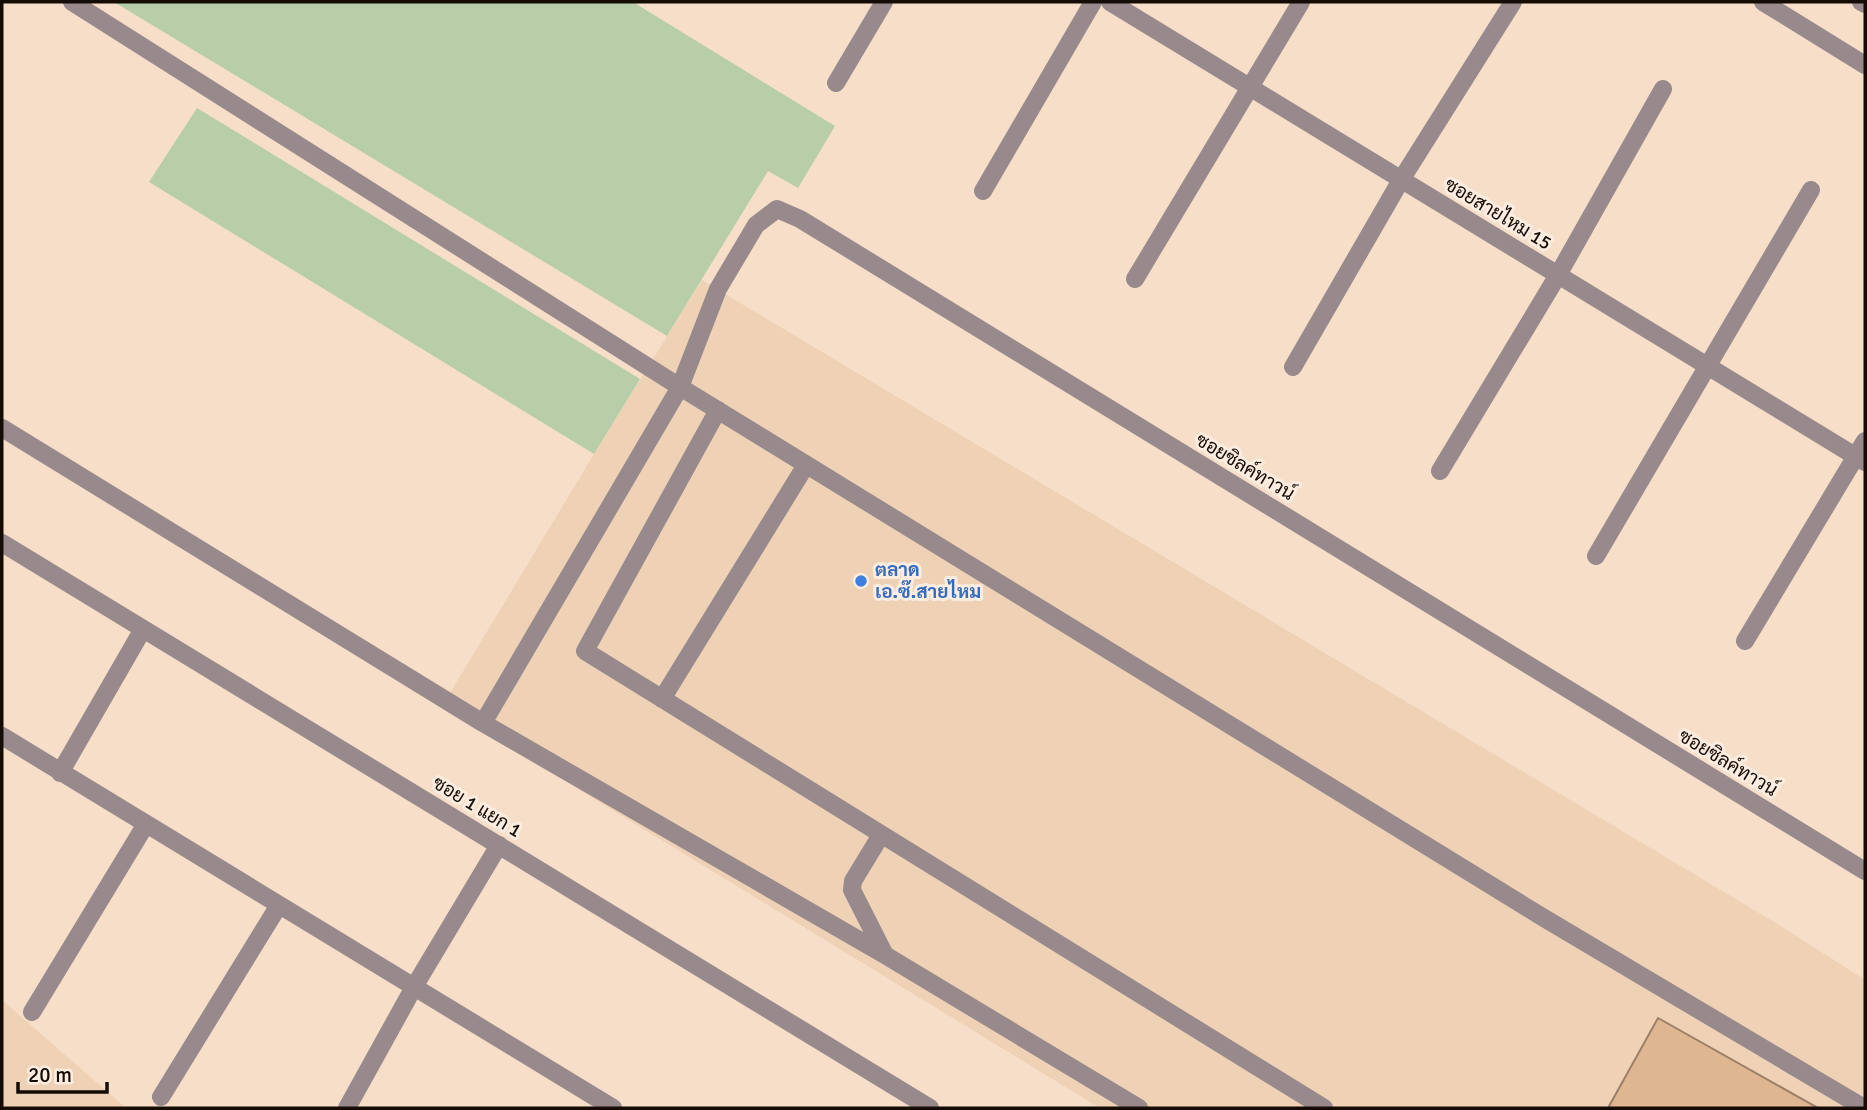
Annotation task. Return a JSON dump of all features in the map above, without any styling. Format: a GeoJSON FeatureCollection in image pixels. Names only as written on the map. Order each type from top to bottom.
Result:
{"type":"FeatureCollection","features":[{"type":"Feature","properties":{"kind":"street"},"geometry":{"type":"LineString","coordinates":[[72,2],[806,465],[1544,918],[1864,1108]]}},
{"type":"Feature","properties":{"kind":"street"},"geometry":{"type":"LineString","coordinates":[[836,83],[884,2]]}},
{"type":"Feature","properties":{"kind":"street"},"geometry":{"type":"LineString","coordinates":[[983,191],[1093,2]]}},
{"type":"Feature","properties":{"kind":"street","name":"ซอยสายไหม 15"},"geometry":{"type":"LineString","coordinates":[[1110,2],[1707,366],[1862,453]]}},
{"type":"Feature","properties":{"kind":"street"},"geometry":{"type":"LineString","coordinates":[[1135,279],[1301,2]]}},
{"type":"Feature","properties":{"kind":"street"},"geometry":{"type":"LineString","coordinates":[[1293,367],[1401,180],[1513,2]]}},
{"type":"Feature","properties":{"kind":"street"},"geometry":{"type":"LineString","coordinates":[[1763,2],[1865,65]]}},
{"type":"Feature","properties":{"kind":"street"},"geometry":{"type":"LineString","coordinates":[[1440,471],[1558,275],[1663,89]]}},
{"type":"Feature","properties":{"kind":"street"},"geometry":{"type":"LineString","coordinates":[[1595,556],[1811,190]]}},
{"type":"Feature","properties":{"kind":"street","name":"ซอยซิลค์ทาวน์"},"geometry":{"type":"LineString","coordinates":[[680,387],[718,289],[756,225],[777,209],[800,219],[1865,871]]}},
{"type":"Feature","properties":{"kind":"street"},"geometry":{"type":"LineString","coordinates":[[483,723],[680,387]]}},
{"type":"Feature","properties":{"kind":"street"},"geometry":{"type":"LineString","coordinates":[[718,410],[585,651],[1324,1108]]}},
{"type":"Feature","properties":{"kind":"street"},"geometry":{"type":"LineString","coordinates":[[2,428],[483,723],[886,955],[1139,1108]]}},
{"type":"Feature","properties":{"kind":"street"},"geometry":{"type":"LineString","coordinates":[[1745,642],[1862,453]]}},
{"type":"Feature","properties":{"kind":"street"},"geometry":{"type":"LineString","coordinates":[[662,699],[806,465]]}},
{"type":"Feature","properties":{"kind":"street","name":"ซอย 1 แยก 1"},"geometry":{"type":"LineString","coordinates":[[2,543],[930,1108]]}},
{"type":"Feature","properties":{"kind":"street"},"geometry":{"type":"LineString","coordinates":[[60,774],[142,629]]}},
{"type":"Feature","properties":{"kind":"street"},"geometry":{"type":"LineString","coordinates":[[3,740],[613,1108]]}},
{"type":"Feature","properties":{"kind":"street"},"geometry":{"type":"LineString","coordinates":[[33,1012],[146,824]]}},
{"type":"Feature","properties":{"kind":"street"},"geometry":{"type":"LineString","coordinates":[[881,835],[853,881],[852,890],[886,955]]}},
{"type":"Feature","properties":{"kind":"street"},"geometry":{"type":"LineString","coordinates":[[347,1108],[414,987],[499,845]]}},
{"type":"Feature","properties":{"kind":"street"},"geometry":{"type":"LineString","coordinates":[[161,1097],[279,905]]}},
{"type":"Feature","properties":{"kind":"shaded area","name":"ตลาด เอ.ซ๊.สายไหม"},"geometry":{"type":"Polygon","coordinates":[[[702,280],[1784,928],[1865,980],[1865,1108],[1100,1108],[441,708],[702,280]]]}},
{"type":"Feature","properties":{"kind":"shaded area"},"geometry":{"type":"Polygon","coordinates":[[[2,1000],[126,1108],[2,1108],[2,1000]]]}},
{"type":"Feature","properties":{"kind":"green space"},"geometry":{"type":"Polygon","coordinates":[[[114,2],[633,2],[835,126],[798,188],[768,171],[667,336],[114,2]]]}},
{"type":"Feature","properties":{"kind":"green space"},"geometry":{"type":"Polygon","coordinates":[[[197,108],[640,379],[594,454],[149,182],[197,108]]]}},
{"type":"Feature","properties":{"kind":"building"},"geometry":{"type":"Polygon","coordinates":[[[1658,1018],[1818,1108],[1608,1108],[1658,1018]]]}},
{"type":"Feature","properties":{"kind":"place","name":"ตลาด เอ.ซ๊.สายไหม"},"geometry":{"type":"Point","coordinates":[861,581]}}]}
